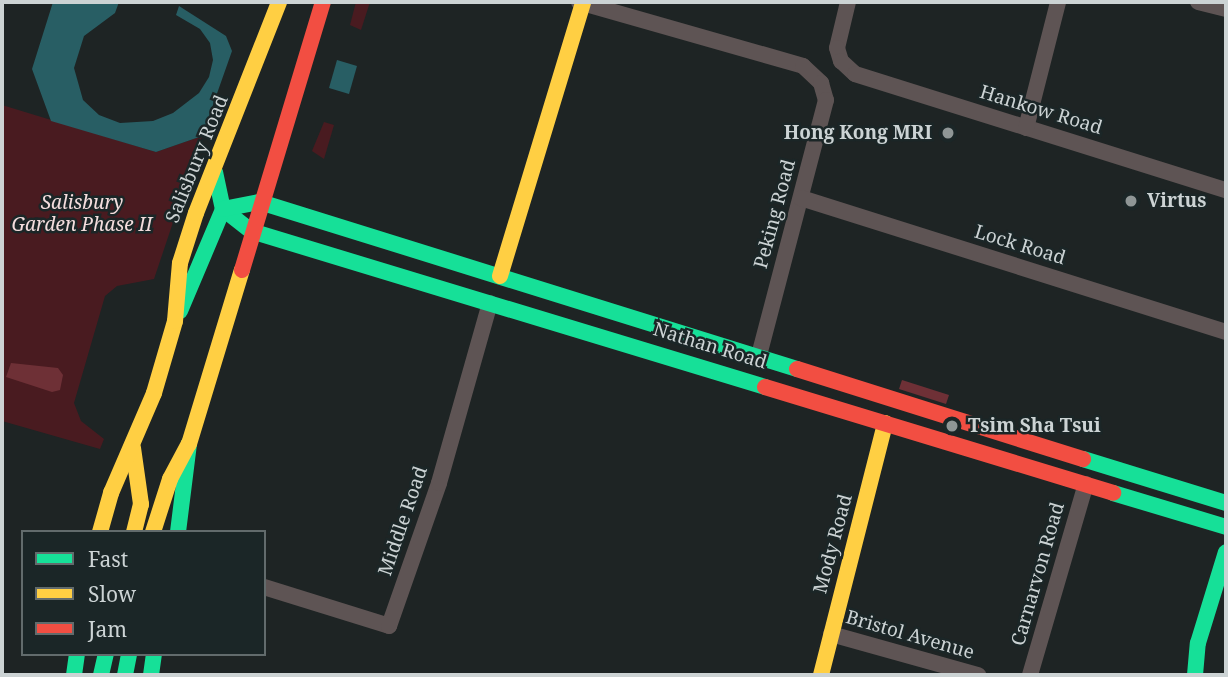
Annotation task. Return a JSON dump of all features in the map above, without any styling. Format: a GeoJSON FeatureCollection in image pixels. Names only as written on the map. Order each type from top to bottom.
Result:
{"type":"FeatureCollection","features":[{"type":"Feature","properties":{"kind":"main road","name":"Salisbury Road"},"geometry":{"type":"LineString","coordinates":[[101,530],[111,493],[133,448],[175,321],[180,263],[279,2]]}},
{"type":"Feature","properties":{"kind":"main road"},"geometry":{"type":"LineString","coordinates":[[178,530],[189,444],[251,231],[323,2]]}},
{"type":"Feature","properties":{"kind":"main road"},"geometry":{"type":"LineString","coordinates":[[500,276],[581,2]]}},
{"type":"Feature","properties":{"kind":"main road"},"geometry":{"type":"LineString","coordinates":[[175,321],[223,209],[215,172]]}},
{"type":"Feature","properties":{"kind":"main road"},"geometry":{"type":"LineString","coordinates":[[223,209],[247,201],[260,202]]}},
{"type":"Feature","properties":{"kind":"main road","name":"Nathan Road"},"geometry":{"type":"LineString","coordinates":[[260,202],[1226,503]]}},
{"type":"Feature","properties":{"kind":"main road","name":"Nathan Road"},"geometry":{"type":"LineString","coordinates":[[223,209],[251,231],[490,303],[504,304],[1226,527]]}},
{"type":"Feature","properties":{"kind":"main road","name":"Mody Road"},"geometry":{"type":"LineString","coordinates":[[821,675],[885,423]]}},
{"type":"Feature","properties":{"kind":"main road"},"geometry":{"type":"LineString","coordinates":[[154,530],[170,479],[189,444]]}},
{"type":"Feature","properties":{"kind":"main road"},"geometry":{"type":"LineString","coordinates":[[133,448],[141,504],[134,530]]}},
{"type":"Feature","properties":{"kind":"main road"},"geometry":{"type":"LineString","coordinates":[[1195,675],[1198,643],[1226,552]]}},
{"type":"Feature","properties":{"kind":"main road"},"geometry":{"type":"LineString","coordinates":[[74,675],[77,656]]}},
{"type":"Feature","properties":{"kind":"main road"},"geometry":{"type":"LineString","coordinates":[[101,675],[106,656]]}},
{"type":"Feature","properties":{"kind":"main road"},"geometry":{"type":"LineString","coordinates":[[125,675],[129,656]]}},
{"type":"Feature","properties":{"kind":"main road"},"geometry":{"type":"LineString","coordinates":[[151,675],[154,656]]}},
{"type":"Feature","properties":{"kind":"street","name":"Peking Road"},"geometry":{"type":"LineString","coordinates":[[581,2],[803,66],[821,83],[826,100],[759,356]]}},
{"type":"Feature","properties":{"kind":"street","name":"Hankow Road"},"geometry":{"type":"LineString","coordinates":[[848,2],[837,42],[845,66],[860,76],[1226,190]]}},
{"type":"Feature","properties":{"kind":"street"},"geometry":{"type":"LineString","coordinates":[[1026,128],[1058,2]]}},
{"type":"Feature","properties":{"kind":"street"},"geometry":{"type":"LineString","coordinates":[[1198,2],[1226,9]]}},
{"type":"Feature","properties":{"kind":"street","name":"Lock Road"},"geometry":{"type":"LineString","coordinates":[[801,198],[1226,332]]}},
{"type":"Feature","properties":{"kind":"street","name":"Middle Road"},"geometry":{"type":"LineString","coordinates":[[266,588],[389,626],[439,483],[490,303]]}},
{"type":"Feature","properties":{"kind":"street","name":"Carnarvon Road"},"geometry":{"type":"LineString","coordinates":[[1030,675],[1086,484]]}},
{"type":"Feature","properties":{"kind":"street","name":"Bristol Avenue"},"geometry":{"type":"LineString","coordinates":[[831,634],[978,675]]}},
{"type":"Feature","properties":{"kind":"green space"},"geometry":{"type":"Polygon","coordinates":[[[356,2],[370,2],[361,30],[350,25],[356,2]]]}},
{"type":"Feature","properties":{"kind":"green space","name":"Salisbury Garden Phase II"},"geometry":{"type":"Polygon","coordinates":[[[2,105],[156,152],[202,136],[154,279],[117,286],[105,296],[74,403],[81,421],[104,439],[100,449],[2,421],[2,105]]]}},
{"type":"Feature","properties":{"kind":"green space"},"geometry":{"type":"Polygon","coordinates":[[[324,122],[334,125],[324,159],[312,151],[324,122]]]}},
{"type":"Feature","properties":{"kind":"shaded area"},"geometry":{"type":"Polygon","coordinates":[[[11,363],[58,368],[63,375],[60,390],[52,392],[6,377],[11,363]]]}},
{"type":"Feature","properties":{"kind":"shaded area"},"geometry":{"type":"Polygon","coordinates":[[[902,380],[949,395],[946,404],[899,389],[902,380]]]}},
{"type":"Feature","properties":{"kind":"water"},"geometry":{"type":"Polygon","coordinates":[[[53,2],[119,2],[115,13],[84,36],[74,68],[83,100],[99,115],[120,123],[153,121],[173,113],[199,93],[209,77],[213,60],[210,43],[200,29],[176,15],[179,6],[226,36],[232,51],[202,136],[156,152],[51,121],[32,69],[53,2]]]}},
{"type":"Feature","properties":{"kind":"water"},"geometry":{"type":"Polygon","coordinates":[[[337,60],[357,66],[349,94],[329,88],[337,60]]]}},
{"type":"Feature","properties":{"kind":"traffic: fast"},"geometry":{"type":"LineString","coordinates":[[215,172],[223,209],[251,231],[765,387]]}},
{"type":"Feature","properties":{"kind":"traffic: fast"},"geometry":{"type":"LineString","coordinates":[[260,202],[797,369]]}},
{"type":"Feature","properties":{"kind":"traffic: fast"},"geometry":{"type":"LineString","coordinates":[[180,311],[223,209],[260,202]]}},
{"type":"Feature","properties":{"kind":"traffic: fast"},"geometry":{"type":"LineString","coordinates":[[178,530],[189,444]]}},
{"type":"Feature","properties":{"kind":"traffic: fast"},"geometry":{"type":"LineString","coordinates":[[1083,459],[1226,503]]}},
{"type":"Feature","properties":{"kind":"traffic: fast"},"geometry":{"type":"LineString","coordinates":[[1113,493],[1226,527]]}},
{"type":"Feature","properties":{"kind":"traffic: fast"},"geometry":{"type":"LineString","coordinates":[[1195,675],[1198,643],[1226,552]]}},
{"type":"Feature","properties":{"kind":"traffic: fast"},"geometry":{"type":"LineString","coordinates":[[74,675],[77,656]]}},
{"type":"Feature","properties":{"kind":"traffic: fast"},"geometry":{"type":"LineString","coordinates":[[101,675],[106,656]]}},
{"type":"Feature","properties":{"kind":"traffic: fast"},"geometry":{"type":"LineString","coordinates":[[125,675],[129,656]]}},
{"type":"Feature","properties":{"kind":"traffic: fast"},"geometry":{"type":"LineString","coordinates":[[151,675],[154,656]]}},
{"type":"Feature","properties":{"kind":"traffic: slow"},"geometry":{"type":"LineString","coordinates":[[101,530],[111,493],[154,393],[175,321],[180,263],[196,213],[279,2]]}},
{"type":"Feature","properties":{"kind":"traffic: slow"},"geometry":{"type":"LineString","coordinates":[[500,276],[583,2]]}},
{"type":"Feature","properties":{"kind":"traffic: slow"},"geometry":{"type":"LineString","coordinates":[[154,530],[170,479],[189,444],[242,270]]}},
{"type":"Feature","properties":{"kind":"traffic: slow"},"geometry":{"type":"LineString","coordinates":[[821,675],[885,423]]}},
{"type":"Feature","properties":{"kind":"traffic: slow"},"geometry":{"type":"LineString","coordinates":[[133,448],[141,504],[134,530]]}},
{"type":"Feature","properties":{"kind":"traffic: jam"},"geometry":{"type":"LineString","coordinates":[[242,270],[323,2]]}},
{"type":"Feature","properties":{"kind":"traffic: jam"},"geometry":{"type":"LineString","coordinates":[[797,369],[1083,459]]}},
{"type":"Feature","properties":{"kind":"traffic: jam"},"geometry":{"type":"LineString","coordinates":[[765,387],[1113,493]]}},
{"type":"Feature","properties":{"kind":"place","name":"Hong Kong MRI"},"geometry":{"type":"Point","coordinates":[948,133]}},
{"type":"Feature","properties":{"kind":"place","name":"Virtus"},"geometry":{"type":"Point","coordinates":[1131,201]}},
{"type":"Feature","properties":{"kind":"place","name":"Tsim Sha Tsui"},"geometry":{"type":"Point","coordinates":[952,426]}}]}
